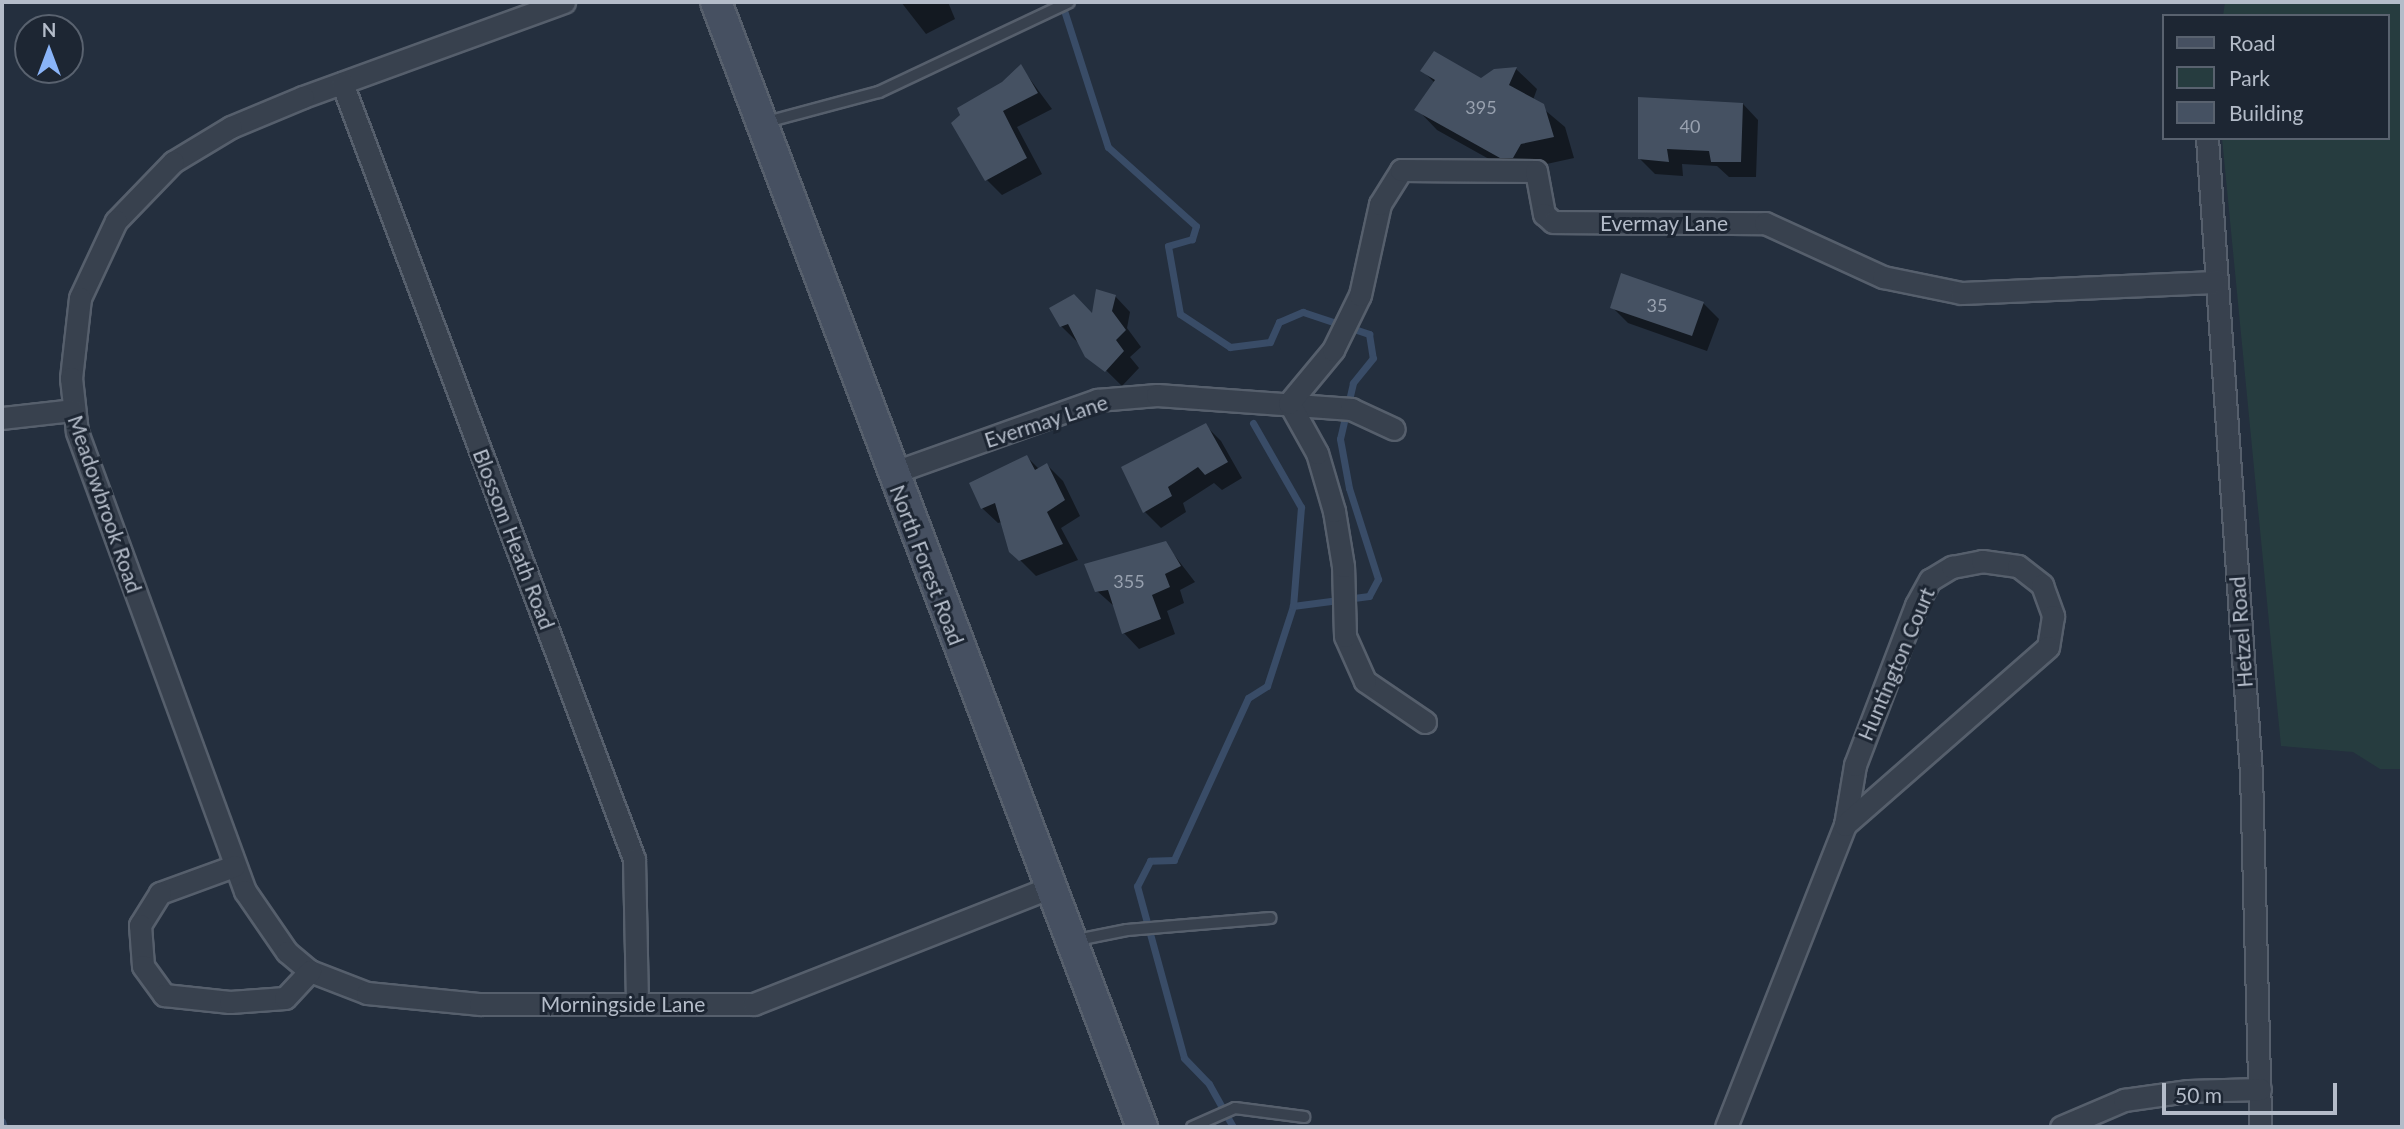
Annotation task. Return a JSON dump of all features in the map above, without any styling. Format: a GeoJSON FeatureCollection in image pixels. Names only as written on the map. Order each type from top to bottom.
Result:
{"type":"FeatureCollection","features":[{"type":"Feature","properties":{"kind":"main road","name":"North Forest Road"},"geometry":{"type":"LineString","coordinates":[[716,2],[892,473],[1142,1127]]}},
{"type":"Feature","properties":{"kind":"street","name":"Meadowbrook Road"},"geometry":{"type":"LineString","coordinates":[[234,866],[94,482],[73,410],[73,331],[80,298],[93,264],[131,202],[173,162],[231,127],[342,83],[564,2]]}},
{"type":"Feature","properties":{"kind":"street","name":"Blossom Heath Road"},"geometry":{"type":"LineString","coordinates":[[342,83],[634,859],[637,1004]]}},
{"type":"Feature","properties":{"kind":"street","name":"Hetzel Road"},"geometry":{"type":"LineString","coordinates":[[2207,140],[2251,773],[2260,1127]]}},
{"type":"Feature","properties":{"kind":"street","name":"Evermay Lane"},"geometry":{"type":"LineString","coordinates":[[1289,403],[1334,350],[1360,295],[1380,204],[1401,170],[1536,171],[1544,214],[1553,222],[1765,223],[1883,278],[1961,293],[2216,282]]}},
{"type":"Feature","properties":{"kind":"street","name":"Evermay Lane"},"geometry":{"type":"LineString","coordinates":[[892,473],[1097,400],[1157,395],[1351,409],[1394,429]]}},
{"type":"Feature","properties":{"kind":"street"},"geometry":{"type":"LineString","coordinates":[[1289,403],[1317,453],[1334,511],[1343,566],[1345,636],[1365,681],[1425,722]]}},
{"type":"Feature","properties":{"kind":"street"},"geometry":{"type":"LineString","coordinates":[[2,418],[73,410]]}},
{"type":"Feature","properties":{"kind":"street","name":"Huntington Court"},"geometry":{"type":"LineString","coordinates":[[1726,1127],[1845,825],[1855,765],[1930,580],[1952,567],[1982,561],[2018,566],[2042,585],[2053,615],[2048,647],[1845,825]]}},
{"type":"Feature","properties":{"kind":"street"},"geometry":{"type":"LineString","coordinates":[[234,866],[160,893],[140,925],[143,966],[164,995],[230,1002],[285,998],[310,971]]}},
{"type":"Feature","properties":{"kind":"street","name":"Morningside Lane"},"geometry":{"type":"LineString","coordinates":[[234,866],[262,920],[287,952],[310,971],[367,993],[427,1002],[754,1004],[1051,887]]}},
{"type":"Feature","properties":{"kind":"street"},"geometry":{"type":"LineString","coordinates":[[2061,1127],[2124,1100],[2188,1091],[2260,1089]]}},
{"type":"Feature","properties":{"kind":"lane"},"geometry":{"type":"LineString","coordinates":[[763,123],[879,92],[1069,2]]}},
{"type":"Feature","properties":{"kind":"lane"},"geometry":{"type":"LineString","coordinates":[[1072,941],[1127,930],[1271,918]]}},
{"type":"Feature","properties":{"kind":"lane"},"geometry":{"type":"LineString","coordinates":[[1192,1127],[1235,1108],[1304,1118]]}},
{"type":"Feature","properties":{"kind":"green space"},"geometry":{"type":"Polygon","coordinates":[[[2225,2],[2402,2],[2401,769],[2380,769],[2353,752],[2281,746],[2222,140],[2390,140],[2390,14],[2223,14],[2225,2]]]}},
{"type":"Feature","properties":{"kind":"building"},"geometry":{"type":"Polygon","coordinates":[[[1434,51],[1481,78],[1494,69],[1517,67],[1509,85],[1544,104],[1554,137],[1521,144],[1513,158],[1500,158],[1414,110],[1435,80],[1420,71],[1434,51]]]}},
{"type":"Feature","properties":{"kind":"building"},"geometry":{"type":"Polygon","coordinates":[[[1021,64],[1038,93],[1003,111],[1027,158],[985,181],[951,123],[960,115],[957,108],[1002,82],[1021,64]]]}},
{"type":"Feature","properties":{"kind":"building"},"geometry":{"type":"Polygon","coordinates":[[[1638,97],[1743,103],[1741,162],[1711,162],[1709,151],[1667,149],[1669,162],[1638,159],[1638,97]]]}},
{"type":"Feature","properties":{"kind":"building"},"geometry":{"type":"Polygon","coordinates":[[[1621,273],[1704,302],[1692,336],[1610,308],[1621,273]]]}},
{"type":"Feature","properties":{"kind":"building"},"geometry":{"type":"Polygon","coordinates":[[[1096,289],[1116,295],[1112,311],[1126,330],[1116,340],[1124,351],[1105,372],[1085,357],[1068,324],[1060,327],[1049,308],[1074,294],[1092,313],[1096,289]]]}},
{"type":"Feature","properties":{"kind":"building"},"geometry":{"type":"Polygon","coordinates":[[[1206,423],[1228,462],[1205,475],[1198,467],[1168,487],[1172,496],[1143,513],[1121,467],[1206,423]]]}},
{"type":"Feature","properties":{"kind":"building"},"geometry":{"type":"Polygon","coordinates":[[[1027,455],[1035,470],[1047,463],[1065,500],[1047,512],[1063,544],[1019,561],[1009,552],[995,503],[981,509],[969,483],[1027,455]]]}},
{"type":"Feature","properties":{"kind":"building"},"geometry":{"type":"Polygon","coordinates":[[[1166,541],[1181,566],[1165,574],[1170,587],[1152,595],[1161,619],[1122,634],[1108,590],[1095,592],[1084,564],[1166,541]]]}},
{"type":"Feature","properties":{"kind":"waterway"},"geometry":{"type":"LineString","coordinates":[[1062,4],[1108,147],[1196,226],[1192,239],[1168,246],[1180,314],[1230,347],[1270,342],[1279,322],[1303,312],[1369,334],[1373,358],[1353,383],[1340,439],[1349,488],[1378,579],[1369,596],[1293,606],[1267,686],[1248,698],[1174,860],[1150,861],[1137,886],[1184,1058],[1209,1084],[1233,1127]]}},
{"type":"Feature","properties":{"kind":"waterway"},"geometry":{"type":"LineString","coordinates":[[1253,423],[1301,507],[1293,606]]}},
{"type":"Feature","properties":{"kind":"waterway"},"geometry":{"type":"LineString","coordinates":[[2,1121],[4,1127]]}}]}
